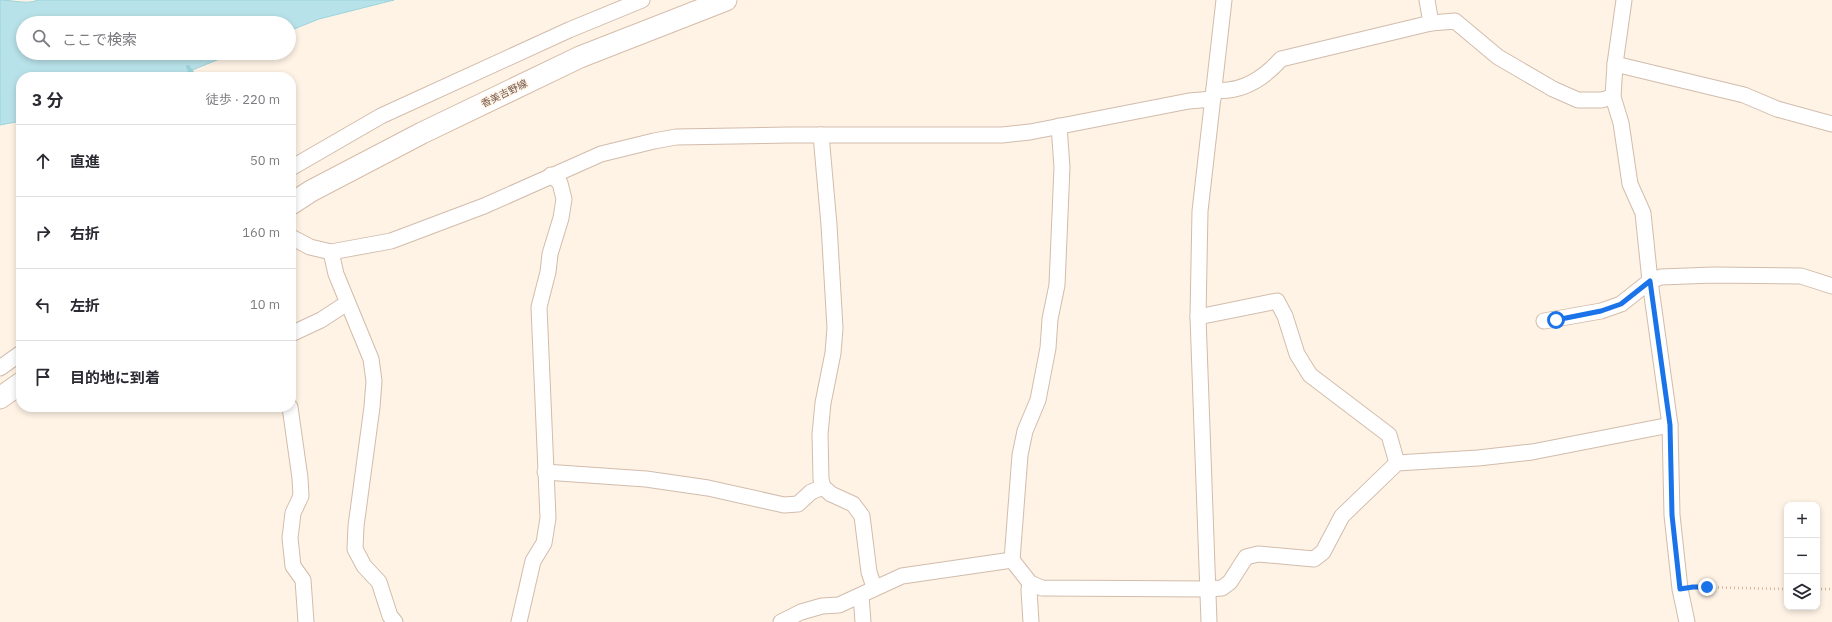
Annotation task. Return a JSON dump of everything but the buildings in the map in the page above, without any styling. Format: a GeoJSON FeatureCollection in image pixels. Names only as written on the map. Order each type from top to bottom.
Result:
{"type":"FeatureCollection","features":[{"type":"Feature","properties":{"kind":"main road","name":"香美吉野線"},"geometry":{"type":"LineString","coordinates":[[296,201],[311,191],[422,133],[580,57],[726,0]]}},
{"type":"Feature","properties":{"kind":"main road"},"geometry":{"type":"LineString","coordinates":[[0,398],[16,387]]}},
{"type":"Feature","properties":{"kind":"street"},"geometry":{"type":"LineString","coordinates":[[296,165],[381,116],[569,30],[642,0]]}},
{"type":"Feature","properties":{"kind":"street"},"geometry":{"type":"LineString","coordinates":[[1209,622],[1198,318],[1200,211],[1224,0]]}},
{"type":"Feature","properties":{"kind":"street"},"geometry":{"type":"LineString","coordinates":[[1427,0],[1431,23]]}},
{"type":"Feature","properties":{"kind":"street"},"geometry":{"type":"LineString","coordinates":[[1624,0],[1614,64],[1613,97],[1621,123],[1630,184],[1643,214],[1650,281],[1670,425],[1672,515],[1680,589],[1687,622]]}},
{"type":"Feature","properties":{"kind":"street"},"geometry":{"type":"LineString","coordinates":[[296,239],[310,246],[331,252],[391,241],[484,206],[601,154],[669,139],[721,136],[1002,135],[1030,132],[1214,95],[1249,85],[1271,70],[1281,59],[1431,23],[1455,21],[1498,57],[1553,89],[1578,100],[1600,100],[1613,97]]}},
{"type":"Feature","properties":{"kind":"street"},"geometry":{"type":"LineString","coordinates":[[1614,64],[1744,95],[1776,109],[1832,124]]}},
{"type":"Feature","properties":{"kind":"street"},"geometry":{"type":"LineString","coordinates":[[1059,126],[1062,167],[1057,285],[1050,319],[1048,348],[1038,400],[1025,431],[1020,455],[1012,560],[1030,583],[1042,588],[1208,590],[1222,588],[1230,582],[1246,557],[1258,554],[1314,559],[1323,552],[1342,516],[1397,463],[1478,458],[1532,452],[1670,425]]}},
{"type":"Feature","properties":{"kind":"street"},"geometry":{"type":"LineString","coordinates":[[821,135],[829,225],[835,328],[833,353],[823,403],[820,434],[821,479],[823,487],[831,494],[853,504],[862,516],[869,572],[874,588]]}},
{"type":"Feature","properties":{"kind":"street"},"geometry":{"type":"LineString","coordinates":[[519,622],[533,561],[544,543],[548,518],[539,306],[548,272],[550,254],[562,218],[564,199],[560,183],[552,175]]}},
{"type":"Feature","properties":{"kind":"street"},"geometry":{"type":"LineString","coordinates":[[331,252],[336,274],[370,359],[374,380],[372,408],[356,526],[355,549],[364,566],[378,582],[390,616],[395,622]]}},
{"type":"Feature","properties":{"kind":"street"},"geometry":{"type":"LineString","coordinates":[[1544,321],[1601,311],[1621,304],[1650,281],[1661,277],[1714,275],[1801,276],[1832,286]]}},
{"type":"Feature","properties":{"kind":"street"},"geometry":{"type":"LineString","coordinates":[[1198,318],[1277,301],[1285,316],[1297,354],[1310,375],[1390,435],[1397,463]]}},
{"type":"Feature","properties":{"kind":"street"},"geometry":{"type":"LineString","coordinates":[[296,332],[321,320],[347,303]]}},
{"type":"Feature","properties":{"kind":"street"},"geometry":{"type":"LineString","coordinates":[[0,368],[16,357]]}},
{"type":"Feature","properties":{"kind":"street"},"geometry":{"type":"LineString","coordinates":[[291,412],[301,496],[293,513],[290,538],[293,566],[304,580],[306,622]]}},
{"type":"Feature","properties":{"kind":"street"},"geometry":{"type":"LineString","coordinates":[[546,472],[646,479],[708,488],[784,505],[798,504],[812,492],[823,487]]}},
{"type":"Feature","properties":{"kind":"street"},"geometry":{"type":"LineString","coordinates":[[781,622],[801,612],[822,606],[839,605],[902,576],[1012,560]]}},
{"type":"Feature","properties":{"kind":"street"},"geometry":{"type":"LineString","coordinates":[[1030,583],[1031,622]]}},
{"type":"Feature","properties":{"kind":"street"},"geometry":{"type":"LineString","coordinates":[[861,596],[863,622]]}},
{"type":"Feature","properties":{"kind":"path"},"geometry":{"type":"LineString","coordinates":[[1680,589],[1693,587],[1784,589]]}},
{"type":"Feature","properties":{"kind":"path"},"geometry":{"type":"LineString","coordinates":[[1820,589],[1832,589]]}},
{"type":"Feature","properties":{"kind":"water"},"geometry":{"type":"Polygon","coordinates":[[[0,0],[25,2],[38,0],[394,0],[319,19],[296,28],[296,16],[16,16],[16,60],[217,60],[187,72],[16,72],[16,122],[0,125],[0,0]]]}},
{"type":"Feature","properties":{"kind":"waterway"},"geometry":{"type":"LineString","coordinates":[[188,67],[192,72]]}},
{"type":"Feature","properties":{"kind":"route"},"geometry":{"type":"LineString","coordinates":[[1556,320],[1601,311],[1621,304],[1650,281],[1670,425],[1672,515],[1680,589],[1707,587]]}}]}
